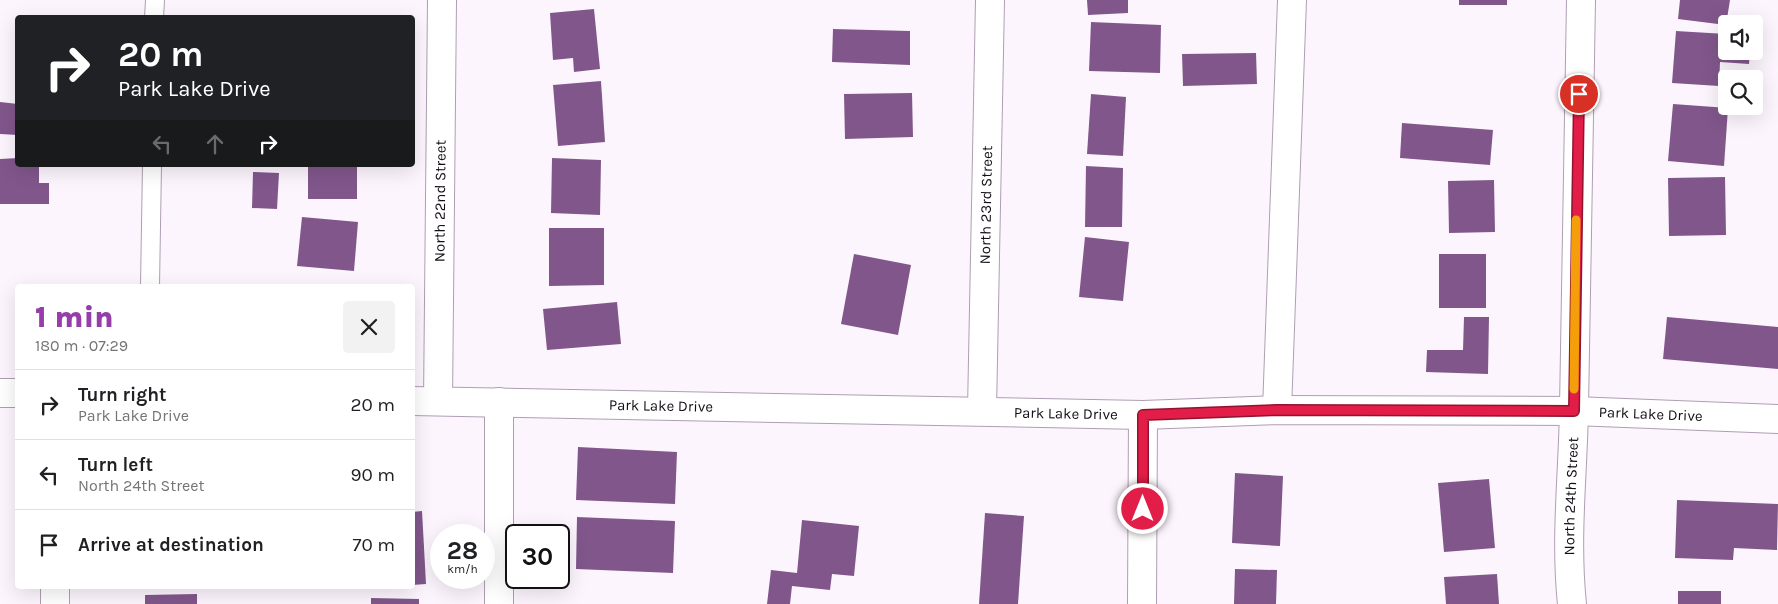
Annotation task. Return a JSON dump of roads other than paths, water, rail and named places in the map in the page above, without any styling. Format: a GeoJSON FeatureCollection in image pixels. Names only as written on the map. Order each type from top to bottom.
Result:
{"type":"FeatureCollection","features":[{"type":"Feature","properties":{"kind":"street","name":"North 22nd Street"},"geometry":{"type":"LineString","coordinates":[[425,401],[442,0]]}},
{"type":"Feature","properties":{"kind":"street","name":"North 23rd Street"},"geometry":{"type":"LineString","coordinates":[[982,411],[990,0]]}},
{"type":"Feature","properties":{"kind":"street"},"geometry":{"type":"LineString","coordinates":[[1277,410],[1292,0]]}},
{"type":"Feature","properties":{"kind":"street","name":"North 24th Street"},"geometry":{"type":"LineString","coordinates":[[1572,604],[1568,513],[1574,411],[1581,0]]}},
{"type":"Feature","properties":{"kind":"street"},"geometry":{"type":"LineString","coordinates":[[0,393],[15,393]]}},
{"type":"Feature","properties":{"kind":"street","name":"Park Lake Drive"},"geometry":{"type":"LineString","coordinates":[[425,401],[1143,415],[1277,410],[1574,411],[1778,419]]}},
{"type":"Feature","properties":{"kind":"street"},"geometry":{"type":"LineString","coordinates":[[499,402],[499,604]]}},
{"type":"Feature","properties":{"kind":"street"},"geometry":{"type":"LineString","coordinates":[[1142,604],[1143,415]]}},
{"type":"Feature","properties":{"kind":"street"},"geometry":{"type":"LineString","coordinates":[[55,589],[55,604]]}},
{"type":"Feature","properties":{"kind":"lane"},"geometry":{"type":"LineString","coordinates":[[154,15],[155,0]]}},
{"type":"Feature","properties":{"kind":"lane"},"geometry":{"type":"LineString","coordinates":[[150,284],[152,167]]}}]}
